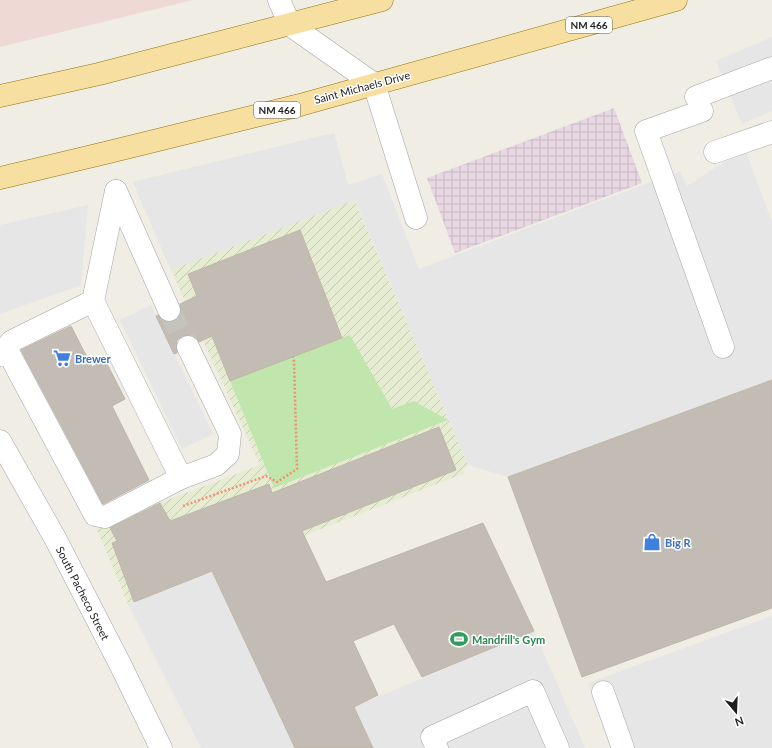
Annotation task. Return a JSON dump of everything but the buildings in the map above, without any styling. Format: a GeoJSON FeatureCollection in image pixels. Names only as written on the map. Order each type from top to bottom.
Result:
{"type":"FeatureCollection","features":[{"type":"Feature","properties":{"kind":"main road"},"geometry":{"type":"LineString","coordinates":[[0,96],[99,74],[382,0]]}},
{"type":"Feature","properties":{"kind":"main road","name":"Saint Michaels Drive"},"geometry":{"type":"LineString","coordinates":[[0,178],[300,105],[667,1]]}},
{"type":"Feature","properties":{"kind":"street"},"geometry":{"type":"LineString","coordinates":[[279,0],[290,25],[374,84],[416,218]]}},
{"type":"Feature","properties":{"kind":"street"},"geometry":{"type":"LineString","coordinates":[[723,347],[646,131],[772,68]]}},
{"type":"Feature","properties":{"kind":"street"},"geometry":{"type":"LineString","coordinates":[[715,152],[772,132]]}},
{"type":"Feature","properties":{"kind":"street"},"geometry":{"type":"LineString","coordinates":[[169,310],[116,190],[94,301],[181,478]]}},
{"type":"Feature","properties":{"kind":"street"},"geometry":{"type":"LineString","coordinates":[[94,301],[12,341],[3,351],[95,515],[105,517],[181,478],[216,465],[228,454],[230,434],[188,347]]}},
{"type":"Feature","properties":{"kind":"street","name":"South Pacheco Street"},"geometry":{"type":"LineString","coordinates":[[0,441],[55,538],[120,664],[161,748]]}},
{"type":"Feature","properties":{"kind":"street"},"geometry":{"type":"LineString","coordinates":[[437,748],[432,737],[533,691],[558,748]]}},
{"type":"Feature","properties":{"kind":"street"},"geometry":{"type":"LineString","coordinates":[[603,692],[623,748]]}},
{"type":"Feature","properties":{"kind":"shaded area"},"geometry":{"type":"Polygon","coordinates":[[[0,0],[193,0],[0,47],[0,0]]]}},
{"type":"Feature","properties":{"kind":"shaded area"},"geometry":{"type":"Polygon","coordinates":[[[772,37],[772,111],[742,124],[716,61],[772,37]]]}},
{"type":"Feature","properties":{"kind":"shaded area"},"geometry":{"type":"Polygon","coordinates":[[[614,108],[642,183],[455,253],[427,178],[614,108]]]}},
{"type":"Feature","properties":{"kind":"shaded area"},"geometry":{"type":"Polygon","coordinates":[[[334,133],[348,185],[382,174],[419,269],[680,171],[687,186],[745,149],[772,222],[772,380],[508,477],[468,465],[355,200],[171,270],[133,182],[334,133]]]}},
{"type":"Feature","properties":{"kind":"shaded area"},"geometry":{"type":"Polygon","coordinates":[[[88,205],[81,285],[0,314],[0,225],[88,205]]]}},
{"type":"Feature","properties":{"kind":"shaded area"},"geometry":{"type":"Polygon","coordinates":[[[151,305],[213,434],[182,449],[120,320],[151,305]]]}},
{"type":"Feature","properties":{"kind":"shaded area"},"geometry":{"type":"Polygon","coordinates":[[[212,571],[295,748],[201,748],[128,604],[212,571]]]}},
{"type":"Feature","properties":{"kind":"shaded area"},"geometry":{"type":"Polygon","coordinates":[[[772,616],[772,748],[610,748],[588,683],[772,616]]]}},
{"type":"Feature","properties":{"kind":"shaded area"},"geometry":{"type":"Polygon","coordinates":[[[534,631],[585,748],[373,748],[354,707],[534,631]]]}},
{"type":"Feature","properties":{"kind":"green space"},"geometry":{"type":"Polygon","coordinates":[[[334,133],[348,185],[468,465],[463,470],[465,473],[128,604],[96,527],[260,465],[171,270],[133,182],[334,133]]]}},
{"type":"Feature","properties":{"kind":"green space"},"geometry":{"type":"Polygon","coordinates":[[[350,335],[392,409],[414,401],[448,420],[274,488],[230,381],[350,335]]]}},
{"type":"Feature","properties":{"kind":"tunnel"},"geometry":{"type":"LineString","coordinates":[[169,310],[188,347]]}},
{"type":"Feature","properties":{"kind":"place","name":"Brewer"},"geometry":{"type":"Point","coordinates":[62,358]}},
{"type":"Feature","properties":{"kind":"place","name":"Big R"},"geometry":{"type":"Point","coordinates":[652,542]}},
{"type":"Feature","properties":{"kind":"place","name":"Mandrill's Gym"},"geometry":{"type":"Point","coordinates":[459,639]}}]}
